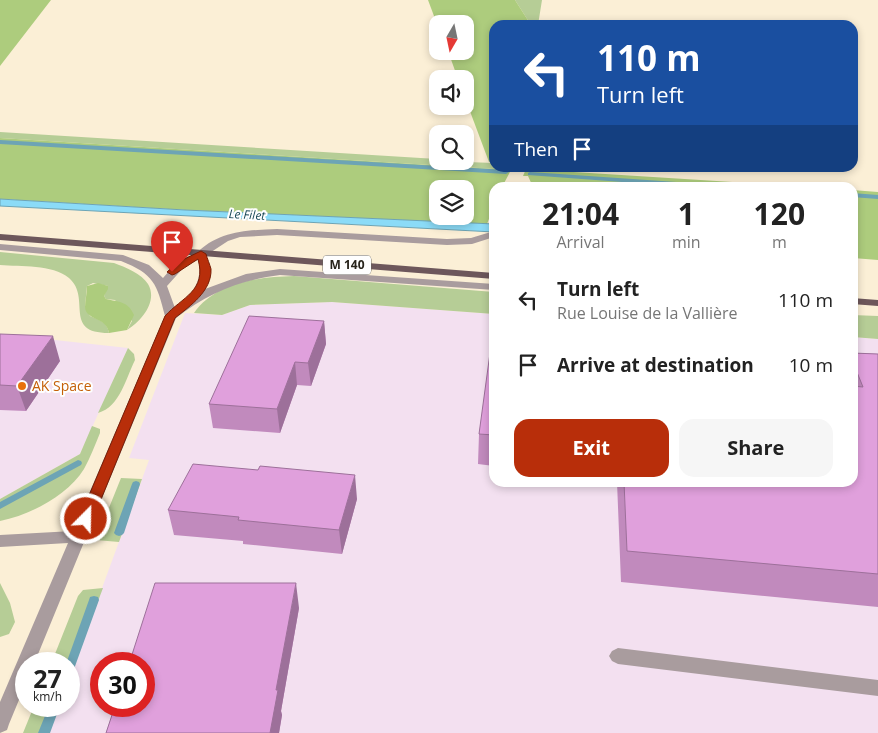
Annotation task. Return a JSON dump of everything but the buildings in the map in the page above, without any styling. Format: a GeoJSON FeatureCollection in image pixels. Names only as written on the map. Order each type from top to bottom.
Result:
{"type":"FeatureCollection","features":[{"type":"Feature","properties":{"kind":"main road","name":"M 140"},"geometry":{"type":"LineString","coordinates":[[0,237],[489,276]]}},
{"type":"Feature","properties":{"kind":"main road"},"geometry":{"type":"LineString","coordinates":[[858,301],[878,303]]}},
{"type":"Feature","properties":{"kind":"street"},"geometry":{"type":"LineString","coordinates":[[163,284],[181,264],[224,239],[239,234],[277,232],[447,242],[472,241],[489,236]]}},
{"type":"Feature","properties":{"kind":"street"},"geometry":{"type":"LineString","coordinates":[[0,247],[123,258],[149,269],[163,284],[171,316]]}},
{"type":"Feature","properties":{"kind":"street"},"geometry":{"type":"LineString","coordinates":[[193,299],[200,288],[206,270],[201,254]]}},
{"type":"Feature","properties":{"kind":"street"},"geometry":{"type":"LineString","coordinates":[[0,724],[171,316],[193,299],[242,278],[259,273],[280,272],[489,287]]}},
{"type":"Feature","properties":{"kind":"street"},"geometry":{"type":"LineString","coordinates":[[0,540],[79,536]]}},
{"type":"Feature","properties":{"kind":"street"},"geometry":{"type":"LineString","coordinates":[[618,656],[878,688]]}},
{"type":"Feature","properties":{"kind":"shaded area"},"geometry":{"type":"Polygon","coordinates":[[[332,302],[489,314],[489,487],[858,487],[858,337],[878,339],[878,733],[48,733],[54,717],[80,717],[79,652],[149,460],[129,458],[185,313],[222,315],[250,305],[332,302]]]}},
{"type":"Feature","properties":{"kind":"shaded area"},"geometry":{"type":"Polygon","coordinates":[[[0,334],[128,348],[80,454],[0,499],[0,334]]]}},
{"type":"Feature","properties":{"kind":"green space"},"geometry":{"type":"Polygon","coordinates":[[[0,0],[51,0],[0,66],[0,0]]]}},
{"type":"Feature","properties":{"kind":"green space"},"geometry":{"type":"Polygon","coordinates":[[[428,0],[515,0],[528,20],[489,20],[489,162],[471,115],[474,115],[474,70],[455,70],[451,60],[474,60],[474,15],[434,15],[428,0]]]}},
{"type":"Feature","properties":{"kind":"green space"},"geometry":{"type":"Polygon","coordinates":[[[515,0],[542,0],[539,20],[528,20],[515,0]]]}},
{"type":"Feature","properties":{"kind":"green space"},"geometry":{"type":"Polygon","coordinates":[[[0,132],[429,159],[429,165],[0,138],[0,132]]]}},
{"type":"Feature","properties":{"kind":"green space"},"geometry":{"type":"Polygon","coordinates":[[[0,138],[429,165],[429,170],[474,170],[474,168],[489,169],[489,172],[510,172],[505,182],[489,182],[489,219],[487,224],[474,223],[474,180],[429,180],[429,221],[0,199],[0,138]]]}},
{"type":"Feature","properties":{"kind":"green space"},"geometry":{"type":"Polygon","coordinates":[[[474,162],[489,163],[489,169],[474,168],[474,162]]]}},
{"type":"Feature","properties":{"kind":"green space"},"geometry":{"type":"Polygon","coordinates":[[[525,172],[574,172],[734,182],[531,182],[528,176],[523,176],[525,172]]]}},
{"type":"Feature","properties":{"kind":"green space"},"geometry":{"type":"Polygon","coordinates":[[[858,190],[878,192],[878,260],[858,258],[858,190]]]}},
{"type":"Feature","properties":{"kind":"green space"},"geometry":{"type":"Polygon","coordinates":[[[0,252],[114,263],[133,271],[145,280],[151,290],[150,304],[143,316],[127,330],[132,321],[115,300],[106,299],[104,296],[108,286],[93,283],[87,286],[85,306],[90,316],[105,324],[109,333],[95,331],[86,327],[82,321],[78,295],[75,286],[69,278],[54,270],[45,268],[0,265],[0,252]]]}},
{"type":"Feature","properties":{"kind":"green space"},"geometry":{"type":"Polygon","coordinates":[[[294,276],[489,292],[489,314],[332,302],[250,305],[222,315],[194,313],[214,294],[226,288],[239,283],[266,278],[294,276]]]}},
{"type":"Feature","properties":{"kind":"green space"},"geometry":{"type":"Polygon","coordinates":[[[98,283],[108,286],[104,296],[106,299],[123,303],[132,310],[134,315],[127,330],[109,333],[104,324],[86,311],[87,286],[98,283]]]}},
{"type":"Feature","properties":{"kind":"green space"},"geometry":{"type":"Polygon","coordinates":[[[858,315],[878,316],[878,339],[858,337],[858,315]]]}},
{"type":"Feature","properties":{"kind":"green space"},"geometry":{"type":"Polygon","coordinates":[[[128,348],[134,354],[135,360],[125,383],[112,405],[98,413],[128,348]]]}},
{"type":"Feature","properties":{"kind":"green space"},"geometry":{"type":"Polygon","coordinates":[[[92,426],[100,429],[100,433],[84,469],[77,479],[47,503],[23,514],[0,521],[0,499],[80,454],[92,426]]]}},
{"type":"Feature","properties":{"kind":"green space"},"geometry":{"type":"Polygon","coordinates":[[[121,478],[142,479],[119,542],[96,540],[121,478]]]}},
{"type":"Feature","properties":{"kind":"green space"},"geometry":{"type":"Polygon","coordinates":[[[0,583],[10,603],[15,622],[9,634],[0,637],[0,583]]]}},
{"type":"Feature","properties":{"kind":"green space"},"geometry":{"type":"Polygon","coordinates":[[[103,588],[79,652],[56,652],[78,596],[83,590],[103,588]]]}},
{"type":"Feature","properties":{"kind":"green space"},"geometry":{"type":"Polygon","coordinates":[[[30,717],[54,717],[48,733],[23,733],[30,717]]]}},
{"type":"Feature","properties":{"kind":"water","name":"Le Filet"},"geometry":{"type":"Polygon","coordinates":[[[0,199],[429,221],[429,225],[489,224],[489,232],[0,206],[0,199]]]}},
{"type":"Feature","properties":{"kind":"waterway"},"geometry":{"type":"LineString","coordinates":[[0,142],[489,171]]}},
{"type":"Feature","properties":{"kind":"waterway"},"geometry":{"type":"LineString","coordinates":[[530,174],[647,182]]}},
{"type":"Feature","properties":{"kind":"waterway"},"geometry":{"type":"LineString","coordinates":[[858,195],[878,197]]}},
{"type":"Feature","properties":{"kind":"waterway"},"geometry":{"type":"LineString","coordinates":[[0,506],[78,463]]}},
{"type":"Feature","properties":{"kind":"waterway"},"geometry":{"type":"LineString","coordinates":[[119,533],[136,484]]}},
{"type":"Feature","properties":{"kind":"waterway"},"geometry":{"type":"LineString","coordinates":[[75,652],[94,600]]}},
{"type":"Feature","properties":{"kind":"waterway"},"geometry":{"type":"LineString","coordinates":[[44,733],[51,717]]}},
{"type":"Feature","properties":{"kind":"place","name":"AK Space"},"geometry":{"type":"Point","coordinates":[22,386]}},
{"type":"Feature","properties":{"kind":"route"},"geometry":{"type":"LineString","coordinates":[[86,519],[171,316],[193,299],[200,288],[206,270],[201,254],[181,264],[172,272]]}}]}
